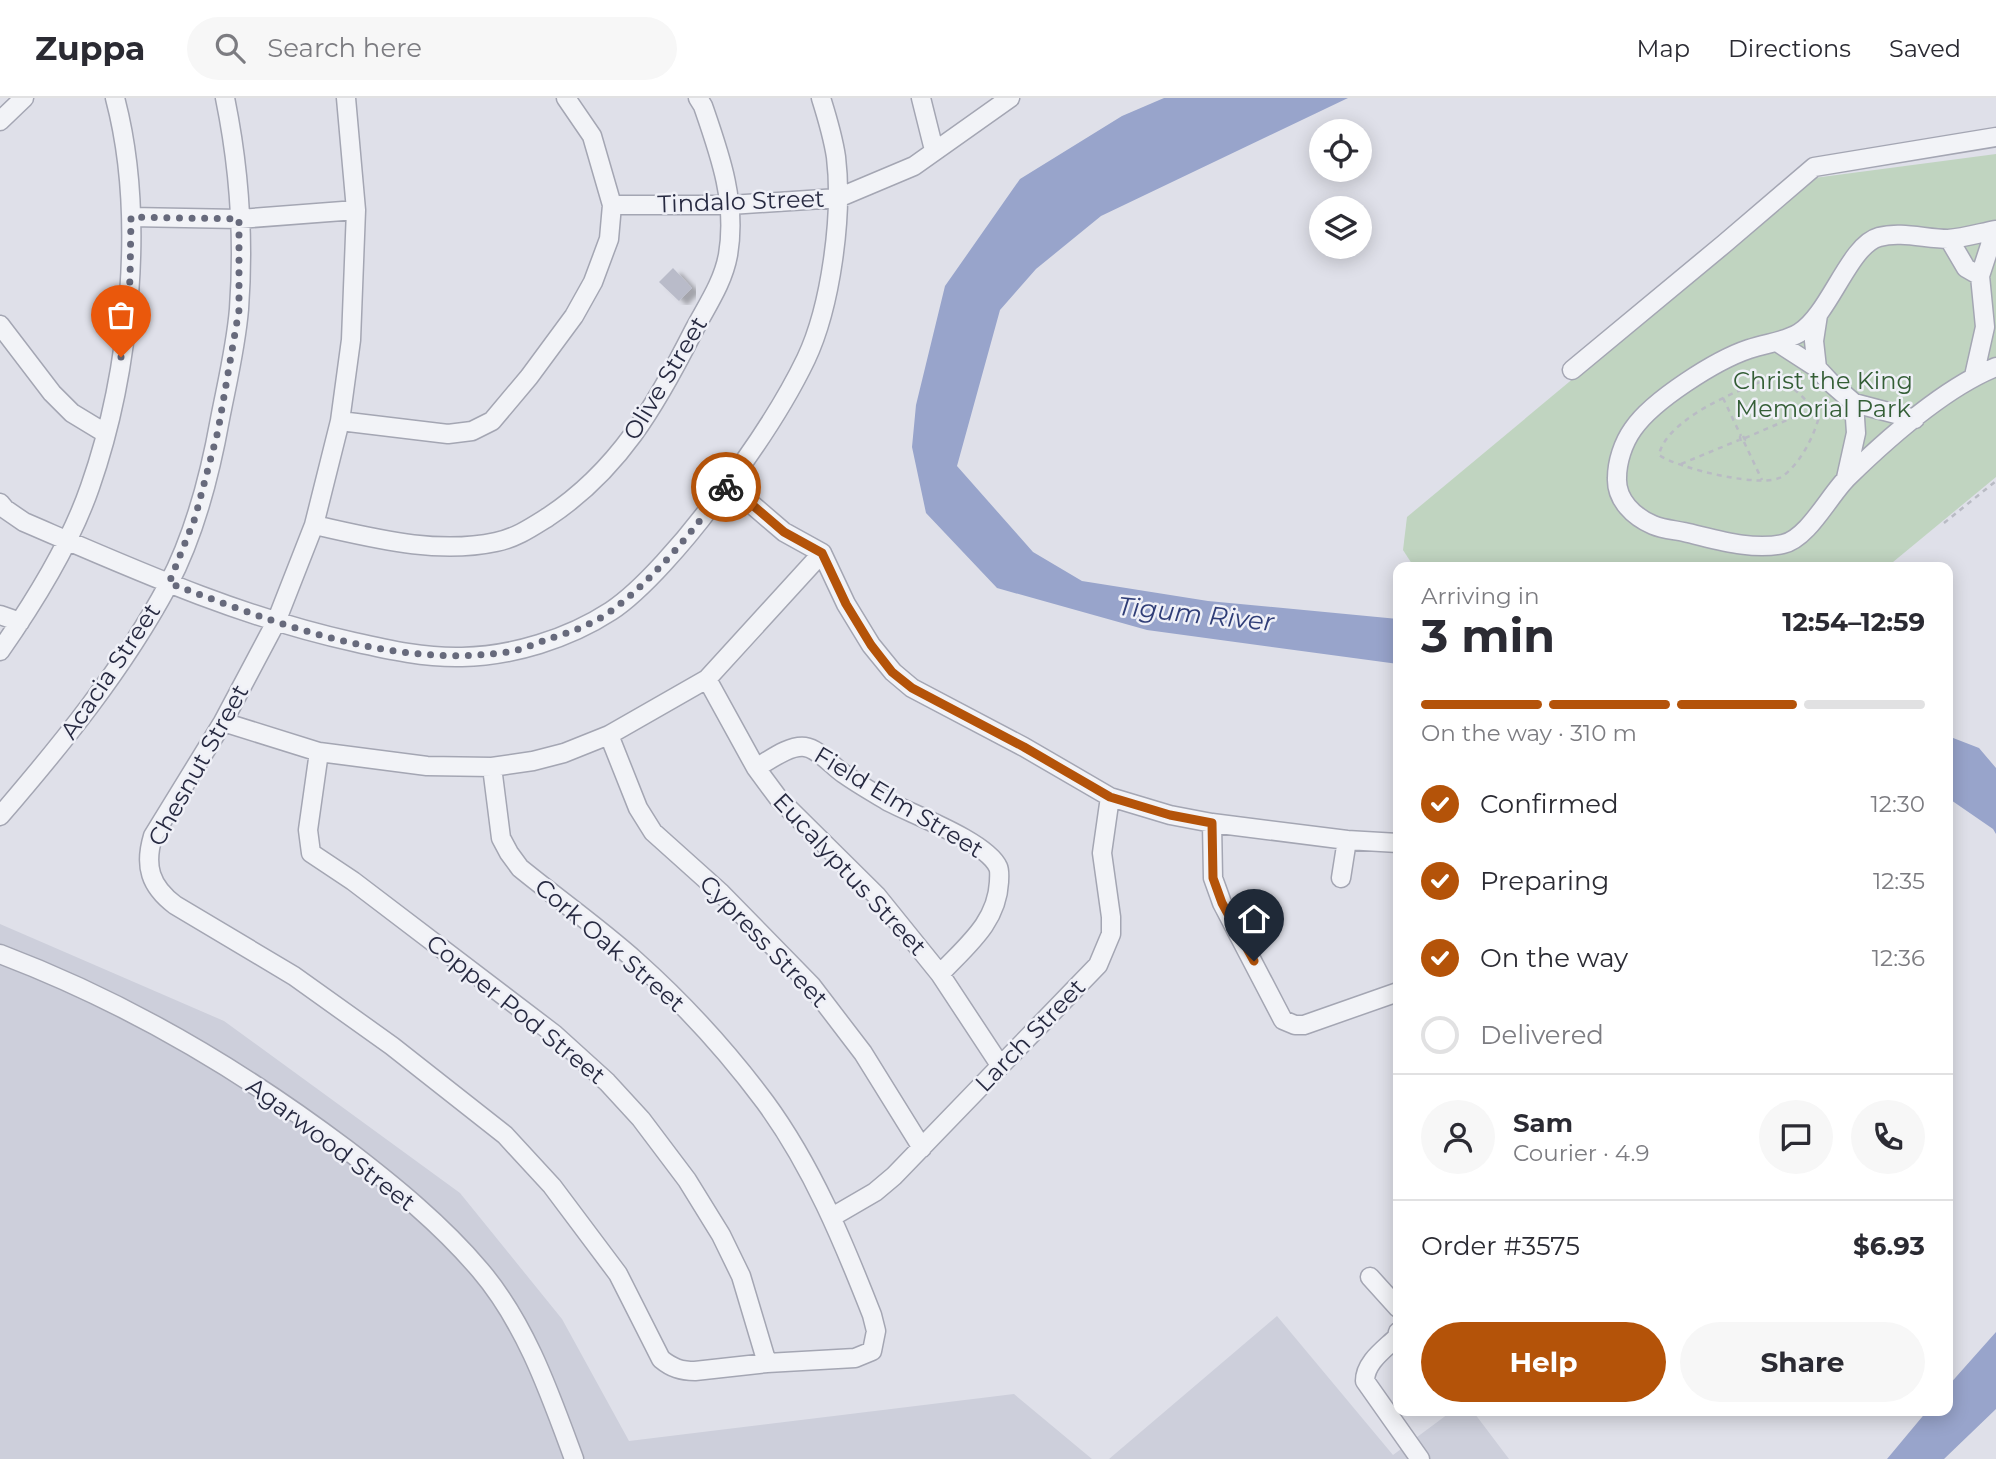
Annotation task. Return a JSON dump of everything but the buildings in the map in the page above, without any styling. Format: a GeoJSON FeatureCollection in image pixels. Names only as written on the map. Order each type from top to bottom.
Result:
{"type":"FeatureCollection","features":[{"type":"Feature","properties":{"kind":"street"},"geometry":{"type":"LineString","coordinates":[[0,121],[24,98]]}},
{"type":"Feature","properties":{"kind":"street"},"geometry":{"type":"LineString","coordinates":[[0,651],[67,541],[89,489],[105,433],[124,333],[130,280],[131,217],[121,122],[115,98]]}},
{"type":"Feature","properties":{"kind":"street","name":"Acacia Street"},"geometry":{"type":"LineString","coordinates":[[0,817],[39,771],[131,649],[169,583],[195,518],[213,456],[239,310],[239,219],[231,127],[225,98]]}},
{"type":"Feature","properties":{"kind":"street","name":"Chesnut Street"},"geometry":{"type":"LineString","coordinates":[[346,98],[356,210],[351,340],[340,421],[313,525],[276,622],[223,722],[153,836],[149,851],[153,883],[160,894],[294,976],[393,1046],[505,1135],[552,1186],[618,1274],[661,1359],[671,1367],[683,1371],[768,1363]]}},
{"type":"Feature","properties":{"kind":"street"},"geometry":{"type":"LineString","coordinates":[[340,421],[448,434],[472,432],[492,421],[574,316],[593,282],[610,239],[612,205],[592,136],[566,98]]}},
{"type":"Feature","properties":{"kind":"street","name":"Olive Street"},"geometry":{"type":"LineString","coordinates":[[313,525],[391,542],[455,547],[498,542],[526,531],[561,509],[596,478],[626,445],[660,397],[720,282],[727,258],[731,230],[730,205],[723,163],[698,98]]}},
{"type":"Feature","properties":{"kind":"street"},"geometry":{"type":"LineString","coordinates":[[0,503],[24,522],[169,583],[276,622],[332,637],[417,654],[462,657],[511,652],[584,627],[614,609],[691,531],[728,484],[775,414],[807,358],[823,308],[838,198],[836,156],[821,98]]}},
{"type":"Feature","properties":{"kind":"street"},"geometry":{"type":"LineString","coordinates":[[921,98],[934,150]]}},
{"type":"Feature","properties":{"kind":"street","name":"Tindalo Street"},"geometry":{"type":"LineString","coordinates":[[612,205],[730,205],[838,198],[914,166],[1010,98]]}},
{"type":"Feature","properties":{"kind":"street"},"geometry":{"type":"LineString","coordinates":[[1572,370],[1814,167],[1996,137]]}},
{"type":"Feature","properties":{"kind":"street"},"geometry":{"type":"LineString","coordinates":[[131,217],[239,219],[356,210]]}},
{"type":"Feature","properties":{"kind":"street"},"geometry":{"type":"LineString","coordinates":[[1974,376],[1990,332],[1980,276],[1995,230],[1949,239],[1911,235],[1878,237],[1861,249],[1818,315],[1800,332],[1750,349],[1692,379],[1666,396],[1633,429],[1618,463],[1616,486],[1621,500],[1653,525],[1728,542],[1785,544],[1805,529],[1846,479],[1894,435],[1974,376],[1996,367]]}},
{"type":"Feature","properties":{"kind":"street"},"geometry":{"type":"LineString","coordinates":[[1949,239],[1966,268],[1980,276]]}},
{"type":"Feature","properties":{"kind":"street"},"geometry":{"type":"LineString","coordinates":[[1817,368],[1814,341],[1818,315]]}},
{"type":"Feature","properties":{"kind":"street"},"geometry":{"type":"LineString","coordinates":[[0,325],[52,393],[72,413],[105,433]]}},
{"type":"Feature","properties":{"kind":"street"},"geometry":{"type":"LineString","coordinates":[[1777,342],[1817,368],[1854,403],[1916,419]]}},
{"type":"Feature","properties":{"kind":"street"},"geometry":{"type":"LineString","coordinates":[[1846,479],[1856,433],[1854,403]]}},
{"type":"Feature","properties":{"kind":"street"},"geometry":{"type":"LineString","coordinates":[[728,484],[784,532],[822,553],[846,604],[871,645],[892,672],[912,688],[1024,747],[1110,797],[1170,815],[1212,823],[1346,840],[1393,843]]}},
{"type":"Feature","properties":{"kind":"street"},"geometry":{"type":"LineString","coordinates":[[223,722],[319,752],[427,766],[492,767],[564,753],[609,735],[707,679],[822,553]]}},
{"type":"Feature","properties":{"kind":"street"},"geometry":{"type":"LineString","coordinates":[[0,615],[20,622]]}},
{"type":"Feature","properties":{"kind":"street","name":"Eucalyptus Street"},"geometry":{"type":"LineString","coordinates":[[707,679],[756,768],[779,800],[877,896],[940,974],[1000,1065]]}},
{"type":"Feature","properties":{"kind":"street","name":"Cypress Street"},"geometry":{"type":"LineString","coordinates":[[609,735],[638,808],[653,832],[721,893],[811,985],[863,1054],[922,1148]]}},
{"type":"Feature","properties":{"kind":"street","name":"Field Elm Street"},"geometry":{"type":"LineString","coordinates":[[756,768],[793,748],[811,749],[843,774],[877,795],[965,838],[990,857],[998,866],[999,874],[995,909],[976,936],[940,974]]}},
{"type":"Feature","properties":{"kind":"street","name":"Copper Pod Street"},"geometry":{"type":"LineString","coordinates":[[319,752],[308,830],[311,853],[353,881],[554,1034],[607,1082],[641,1119],[687,1180],[721,1235],[741,1276],[768,1363]]}},
{"type":"Feature","properties":{"kind":"street","name":"Cork Oak Street"},"geometry":{"type":"LineString","coordinates":[[492,767],[501,838],[520,868],[635,960],[687,1009],[765,1102],[793,1145],[832,1217],[872,1315],[876,1331],[872,1351],[855,1358],[768,1363]]}},
{"type":"Feature","properties":{"kind":"street","name":"Larch Street"},"geometry":{"type":"LineString","coordinates":[[832,1217],[875,1192],[922,1148],[1098,965],[1111,934],[1102,853],[1110,797]]}},
{"type":"Feature","properties":{"kind":"street"},"geometry":{"type":"LineString","coordinates":[[1212,823],[1213,878],[1222,903],[1283,1020],[1304,1025],[1393,994]]}},
{"type":"Feature","properties":{"kind":"street"},"geometry":{"type":"LineString","coordinates":[[1342,878],[1346,840]]}},
{"type":"Feature","properties":{"kind":"street","name":"Agarwood Street"},"geometry":{"type":"LineString","coordinates":[[0,954],[90,993],[176,1037],[232,1070],[310,1122],[396,1187],[480,1270],[507,1308],[555,1405],[574,1459]]}},
{"type":"Feature","properties":{"kind":"street"},"geometry":{"type":"LineString","coordinates":[[1370,1277],[1393,1302]]}},
{"type":"Feature","properties":{"kind":"street"},"geometry":{"type":"LineString","coordinates":[[1393,1341],[1369,1365],[1365,1381],[1420,1459]]}},
{"type":"Feature","properties":{"kind":"street","name":"Agarwood Street"},"geometry":{"type":"LineString","coordinates":[[565,1459],[566,1437]]}},
{"type":"Feature","properties":{"kind":"path"},"geometry":{"type":"LineString","coordinates":[[1766,380],[1774,380],[1790,384],[1814,409],[1819,417],[1813,438],[1783,476],[1774,481],[1737,478],[1670,463],[1659,455],[1661,446],[1687,419],[1723,397],[1766,380]]}},
{"type":"Feature","properties":{"kind":"path"},"geometry":{"type":"LineString","coordinates":[[1723,397],[1762,480]]}},
{"type":"Feature","properties":{"kind":"path"},"geometry":{"type":"LineString","coordinates":[[1679,465],[1814,409]]}},
{"type":"Feature","properties":{"kind":"path"},"geometry":{"type":"LineString","coordinates":[[1944,523],[1996,481]]}},
{"type":"Feature","properties":{"kind":"shaded area"},"geometry":{"type":"Polygon","coordinates":[[[0,924],[224,1021],[460,1193],[562,1319],[629,1441],[1014,1394],[1092,1459],[0,1459],[0,924]]]}},
{"type":"Feature","properties":{"kind":"shaded area"},"geometry":{"type":"Polygon","coordinates":[[[1277,1316],[1393,1455],[1445,1416],[1477,1416],[1509,1459],[1109,1459],[1277,1316]]]}},
{"type":"Feature","properties":{"kind":"green space","name":"Christ the King Memorial Park"},"geometry":{"type":"Polygon","coordinates":[[[1996,154],[1996,477],[1893,562],[1411,562],[1403,550],[1407,517],[1814,178],[1996,154]]]}},
{"type":"Feature","properties":{"kind":"water","name":"Tigum River"},"geometry":{"type":"Polygon","coordinates":[[[1164,98],[1348,98],[1101,216],[1036,269],[1000,310],[957,466],[1033,552],[1082,581],[1208,601],[1393,619],[1393,663],[1147,630],[997,588],[926,513],[912,447],[916,405],[945,286],[1020,179],[1122,116],[1164,98]]]}},
{"type":"Feature","properties":{"kind":"water"},"geometry":{"type":"Polygon","coordinates":[[[1953,738],[1979,748],[1996,768],[1996,834],[1993,829],[1953,801],[1953,738]]]}},
{"type":"Feature","properties":{"kind":"water"},"geometry":{"type":"Polygon","coordinates":[[[1996,1332],[1996,1409],[1944,1459],[1887,1459],[1923,1416],[1953,1416],[1953,1380],[1996,1332]]]}},
{"type":"Feature","properties":{"kind":"way so far"},"geometry":{"type":"LineString","coordinates":[[121,357],[130,280],[131,217],[239,219],[239,310],[228,381],[213,456],[195,518],[169,583],[320,635],[417,654],[462,657],[511,652],[584,627],[614,609],[641,584],[691,531],[726,487]]}},
{"type":"Feature","properties":{"kind":"route"},"geometry":{"type":"LineString","coordinates":[[726,487],[728,484],[784,532],[822,553],[846,604],[871,645],[892,672],[912,688],[1024,747],[1110,797],[1149,810],[1212,823],[1213,878],[1222,903],[1254,961]]}}]}
